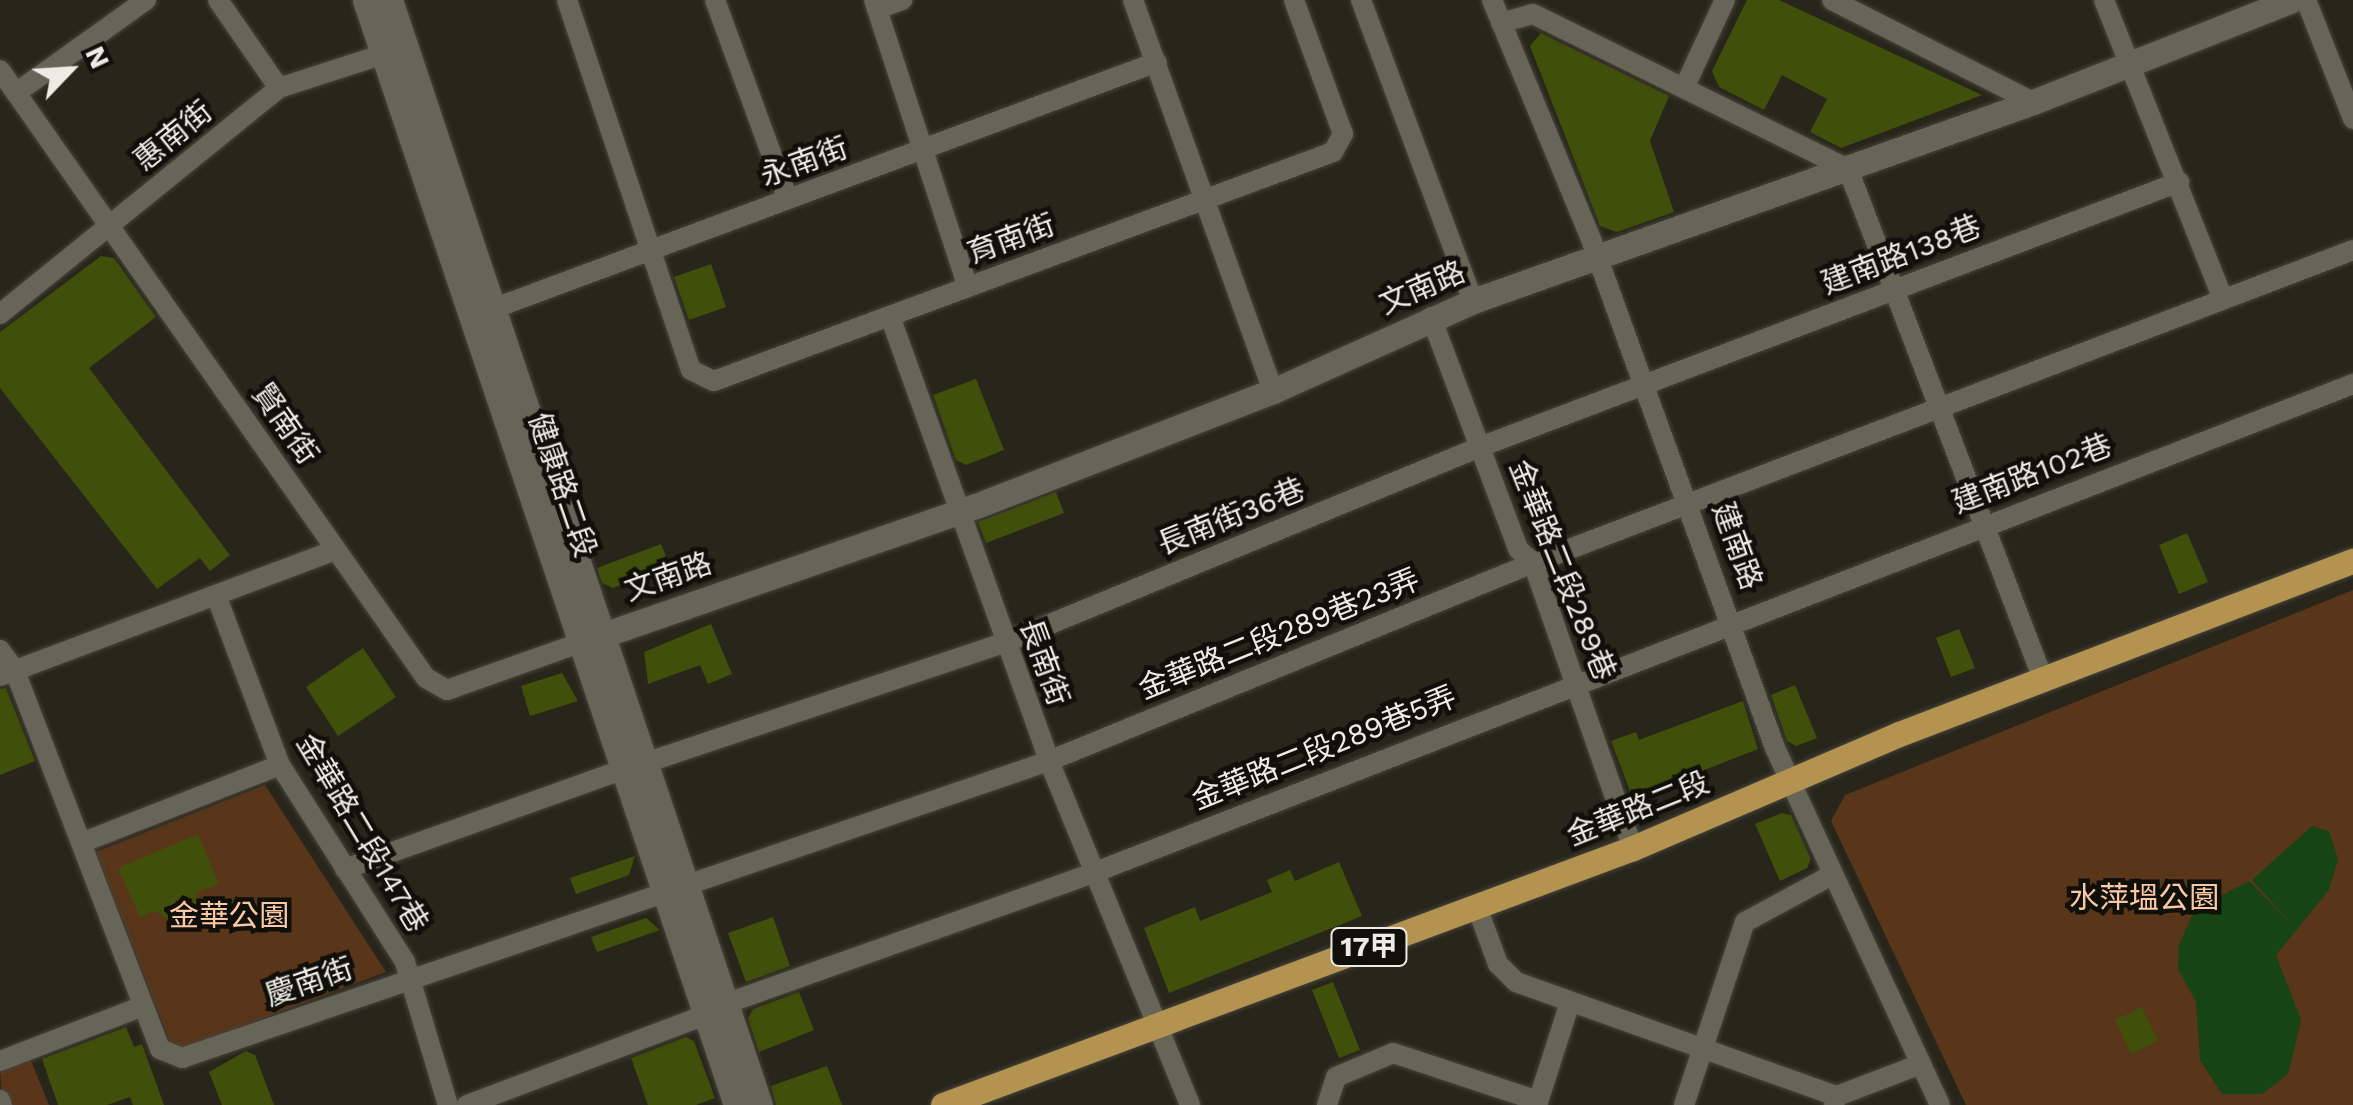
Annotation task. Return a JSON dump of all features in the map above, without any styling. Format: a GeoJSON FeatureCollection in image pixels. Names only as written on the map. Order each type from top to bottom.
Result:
{"type":"FeatureCollection","features":[{"type":"Feature","properties":{"kind":"main road","name":"金華路二段"},"geometry":{"type":"LineString","coordinates":[[943,1105],[1634,848],[2043,679],[2353,561]]}},
{"type":"Feature","properties":{"kind":"street"},"geometry":{"type":"LineString","coordinates":[[16,93],[146,0]]}},
{"type":"Feature","properties":{"kind":"street"},"geometry":{"type":"LineString","coordinates":[[218,0],[278,88]]}},
{"type":"Feature","properties":{"kind":"street","name":"健康路二段"},"geometry":{"type":"LineString","coordinates":[[364,0],[395,50]]}},
{"type":"Feature","properties":{"kind":"street","name":"健康路二段"},"geometry":{"type":"LineString","coordinates":[[390,0],[395,50],[592,639],[718,1008],[760,1105]]}},
{"type":"Feature","properties":{"kind":"street"},"geometry":{"type":"LineString","coordinates":[[567,0],[651,250]]}},
{"type":"Feature","properties":{"kind":"street"},"geometry":{"type":"LineString","coordinates":[[715,0],[788,200]]}},
{"type":"Feature","properties":{"kind":"street"},"geometry":{"type":"LineString","coordinates":[[902,0],[876,5],[968,287]]}},
{"type":"Feature","properties":{"kind":"street"},"geometry":{"type":"LineString","coordinates":[[1133,0],[1208,198],[1273,391]]}},
{"type":"Feature","properties":{"kind":"street","name":"育南街"},"geometry":{"type":"LineString","coordinates":[[651,250],[691,370],[714,381],[1333,152],[1343,134],[1294,0]]}},
{"type":"Feature","properties":{"kind":"street"},"geometry":{"type":"LineString","coordinates":[[1361,0],[1472,301]]}},
{"type":"Feature","properties":{"kind":"street","name":"建南路"},"geometry":{"type":"LineString","coordinates":[[1492,0],[1596,254],[1791,782],[1940,1105]]}},
{"type":"Feature","properties":{"kind":"street"},"geometry":{"type":"LineString","coordinates":[[1685,86],[1726,0]]}},
{"type":"Feature","properties":{"kind":"street"},"geometry":{"type":"LineString","coordinates":[[1832,0],[2033,102]]}},
{"type":"Feature","properties":{"kind":"street"},"geometry":{"type":"LineString","coordinates":[[2104,0],[2224,299]]}},
{"type":"Feature","properties":{"kind":"street","name":"文南路"},"geometry":{"type":"LineString","coordinates":[[592,639],[956,511],[1273,391],[1472,301],[2033,102],[2292,0]]}},
{"type":"Feature","properties":{"kind":"street"},"geometry":{"type":"LineString","coordinates":[[2306,0],[2353,119]]}},
{"type":"Feature","properties":{"kind":"street"},"geometry":{"type":"LineString","coordinates":[[1501,23],[1533,14],[1848,169],[2043,679]]}},
{"type":"Feature","properties":{"kind":"street","name":"惠南街"},"geometry":{"type":"LineString","coordinates":[[0,314],[278,88],[395,50]]}},
{"type":"Feature","properties":{"kind":"street","name":"永南街"},"geometry":{"type":"LineString","coordinates":[[483,313],[1157,62]]}},
{"type":"Feature","properties":{"kind":"street","name":"賢南街"},"geometry":{"type":"LineString","coordinates":[[0,70],[426,678],[447,690],[592,639]]}},
{"type":"Feature","properties":{"kind":"street","name":"建南路138巷"},"geometry":{"type":"LineString","coordinates":[[1480,447],[2179,182]]}},
{"type":"Feature","properties":{"kind":"street","name":"金華路二段289巷23弄"},"geometry":{"type":"LineString","coordinates":[[678,887],[1049,761],[1533,563],[2353,250]]}},
{"type":"Feature","properties":{"kind":"street","name":"長南街"},"geometry":{"type":"LineString","coordinates":[[890,316],[1004,643],[1093,873],[1190,1105]]}},
{"type":"Feature","properties":{"kind":"street","name":"金華路二段289巷"},"geometry":{"type":"LineString","coordinates":[[1431,317],[1518,549],[1533,563],[1634,848]]}},
{"type":"Feature","properties":{"kind":"street","name":"建南路102巷"},"geometry":{"type":"LineString","coordinates":[[1577,680],[2353,384]]}},
{"type":"Feature","properties":{"kind":"street","name":"長南街36巷"},"geometry":{"type":"LineString","coordinates":[[345,869],[636,766],[1004,643],[1480,447]]}},
{"type":"Feature","properties":{"kind":"street"},"geometry":{"type":"LineString","coordinates":[[7,674],[336,550]]}},
{"type":"Feature","properties":{"kind":"street","name":"金華路二段147巷"},"geometry":{"type":"LineString","coordinates":[[216,595],[280,765],[412,978],[448,1105]]}},
{"type":"Feature","properties":{"kind":"street","name":"慶南街"},"geometry":{"type":"LineString","coordinates":[[0,650],[81,843],[160,1049],[182,1058],[678,887]]}},
{"type":"Feature","properties":{"kind":"street","name":"金華路二段289巷5弄"},"geometry":{"type":"LineString","coordinates":[[467,1105],[718,1008],[1093,873],[1577,680]]}},
{"type":"Feature","properties":{"kind":"street"},"geometry":{"type":"LineString","coordinates":[[81,843],[280,765]]}},
{"type":"Feature","properties":{"kind":"street"},"geometry":{"type":"LineString","coordinates":[[1684,1105],[1745,922],[1832,874]]}},
{"type":"Feature","properties":{"kind":"street"},"geometry":{"type":"LineString","coordinates":[[1477,907],[1498,964],[1516,982],[1836,1101],[1922,1064]]}},
{"type":"Feature","properties":{"kind":"street"},"geometry":{"type":"LineString","coordinates":[[1328,1105],[1336,1077],[1394,1054],[1537,1103],[1570,1002]]}},
{"type":"Feature","properties":{"kind":"street"},"geometry":{"type":"LineString","coordinates":[[0,1061],[143,1006]]}},
{"type":"Feature","properties":{"kind":"street","name":"健康路二段"},"geometry":{"type":"LineString","coordinates":[[718,1008],[736,1105]]}},
{"type":"Feature","properties":{"kind":"green space","name":"水萍塭公園"},"geometry":{"type":"Polygon","coordinates":[[[2353,590],[2353,1105],[1966,1105],[1831,821],[1845,795],[2353,590]]]}},
{"type":"Feature","properties":{"kind":"green space","name":"金華公園"},"geometry":{"type":"Polygon","coordinates":[[[265,785],[386,972],[174,1052],[96,852],[265,785]]]}},
{"type":"Feature","properties":{"kind":"green space"},"geometry":{"type":"Polygon","coordinates":[[[29,1056],[49,1105],[2,1105],[0,1068],[29,1056]]]}},
{"type":"Feature","properties":{"kind":"shaded area"},"geometry":{"type":"Polygon","coordinates":[[[2312,826],[2329,831],[2338,859],[2329,890],[2276,955],[2301,1020],[2288,1074],[2262,1094],[2222,1094],[2200,1060],[2196,1002],[2178,969],[2179,945],[2195,909],[2249,881],[2294,926],[2252,880],[2312,826]]]}},
{"type":"Feature","properties":{"kind":"building"},"geometry":{"type":"Polygon","coordinates":[[[1747,0],[1779,0],[1982,95],[1841,148],[1810,132],[1827,99],[1782,75],[1764,110],[1719,87],[1712,71],[1747,0]]]}},
{"type":"Feature","properties":{"kind":"building"},"geometry":{"type":"Polygon","coordinates":[[[1541,33],[1669,96],[1650,141],[1674,212],[1617,232],[1600,226],[1530,46],[1541,33]]]}},
{"type":"Feature","properties":{"kind":"building"},"geometry":{"type":"Polygon","coordinates":[[[101,256],[114,258],[156,317],[89,368],[230,555],[210,571],[200,558],[157,589],[0,388],[0,332],[101,256]]]}},
{"type":"Feature","properties":{"kind":"building"},"geometry":{"type":"Polygon","coordinates":[[[711,264],[726,307],[689,320],[674,277],[711,264]]]}},
{"type":"Feature","properties":{"kind":"building"},"geometry":{"type":"Polygon","coordinates":[[[976,379],[1004,450],[966,465],[956,460],[933,395],[976,379]]]}},
{"type":"Feature","properties":{"kind":"building"},"geometry":{"type":"Polygon","coordinates":[[[1056,492],[1064,513],[986,543],[978,522],[1056,492]]]}},
{"type":"Feature","properties":{"kind":"building"},"geometry":{"type":"Polygon","coordinates":[[[2187,533],[2208,582],[2179,594],[2159,545],[2187,533]]]}},
{"type":"Feature","properties":{"kind":"building"},"geometry":{"type":"Polygon","coordinates":[[[661,544],[670,566],[613,588],[602,583],[597,568],[661,544]]]}},
{"type":"Feature","properties":{"kind":"building"},"geometry":{"type":"Polygon","coordinates":[[[711,624],[732,674],[708,684],[700,665],[648,684],[644,652],[711,624]]]}},
{"type":"Feature","properties":{"kind":"building"},"geometry":{"type":"Polygon","coordinates":[[[1959,629],[1975,668],[1951,677],[1936,638],[1959,629]]]}},
{"type":"Feature","properties":{"kind":"building"},"geometry":{"type":"Polygon","coordinates":[[[363,648],[396,697],[338,736],[306,687],[363,648]]]}},
{"type":"Feature","properties":{"kind":"building"},"geometry":{"type":"Polygon","coordinates":[[[562,673],[578,701],[530,716],[521,686],[562,673]]]}},
{"type":"Feature","properties":{"kind":"building"},"geometry":{"type":"Polygon","coordinates":[[[1795,685],[1817,738],[1796,746],[1787,741],[1771,695],[1795,685]]]}},
{"type":"Feature","properties":{"kind":"building"},"geometry":{"type":"Polygon","coordinates":[[[6,688],[35,761],[0,775],[0,689],[6,688]]]}},
{"type":"Feature","properties":{"kind":"building"},"geometry":{"type":"Polygon","coordinates":[[[1743,701],[1758,749],[1643,794],[1630,791],[1611,741],[1636,732],[1639,740],[1743,701]]]}},
{"type":"Feature","properties":{"kind":"building"},"geometry":{"type":"Polygon","coordinates":[[[1782,813],[1791,815],[1811,859],[1807,868],[1780,881],[1755,824],[1782,813]]]}},
{"type":"Feature","properties":{"kind":"building"},"geometry":{"type":"Polygon","coordinates":[[[198,834],[219,884],[197,892],[195,916],[174,925],[156,911],[140,917],[118,868],[198,834]]]}},
{"type":"Feature","properties":{"kind":"building"},"geometry":{"type":"Polygon","coordinates":[[[635,856],[629,875],[576,894],[570,878],[635,856]]]}},
{"type":"Feature","properties":{"kind":"building"},"geometry":{"type":"Polygon","coordinates":[[[1339,862],[1362,916],[1169,993],[1144,928],[1195,907],[1200,921],[1272,892],[1267,880],[1290,870],[1295,881],[1339,862]]]}},
{"type":"Feature","properties":{"kind":"building"},"geometry":{"type":"Polygon","coordinates":[[[773,917],[790,966],[746,982],[728,933],[773,917]]]}},
{"type":"Feature","properties":{"kind":"building"},"geometry":{"type":"Polygon","coordinates":[[[646,918],[660,930],[597,952],[591,937],[646,918]]]}},
{"type":"Feature","properties":{"kind":"building"},"geometry":{"type":"Polygon","coordinates":[[[1333,982],[1360,1050],[1339,1058],[1312,990],[1333,982]]]}},
{"type":"Feature","properties":{"kind":"building"},"geometry":{"type":"Polygon","coordinates":[[[799,992],[814,1030],[759,1052],[748,1018],[753,1009],[799,992]]]}},
{"type":"Feature","properties":{"kind":"building"},"geometry":{"type":"Polygon","coordinates":[[[2142,1007],[2158,1041],[2131,1054],[2115,1020],[2142,1007]]]}},
{"type":"Feature","properties":{"kind":"building"},"geometry":{"type":"Polygon","coordinates":[[[126,1027],[134,1047],[142,1044],[164,1105],[133,1105],[130,1097],[107,1105],[58,1105],[42,1059],[126,1027]]]}},
{"type":"Feature","properties":{"kind":"building"},"geometry":{"type":"Polygon","coordinates":[[[686,1037],[694,1041],[715,1098],[696,1105],[648,1105],[631,1058],[686,1037]]]}},
{"type":"Feature","properties":{"kind":"building"},"geometry":{"type":"Polygon","coordinates":[[[246,1051],[255,1055],[274,1105],[222,1105],[209,1072],[246,1051]]]}},
{"type":"Feature","properties":{"kind":"building"},"geometry":{"type":"Polygon","coordinates":[[[827,1066],[842,1105],[776,1105],[771,1086],[827,1066]]]}}]}
